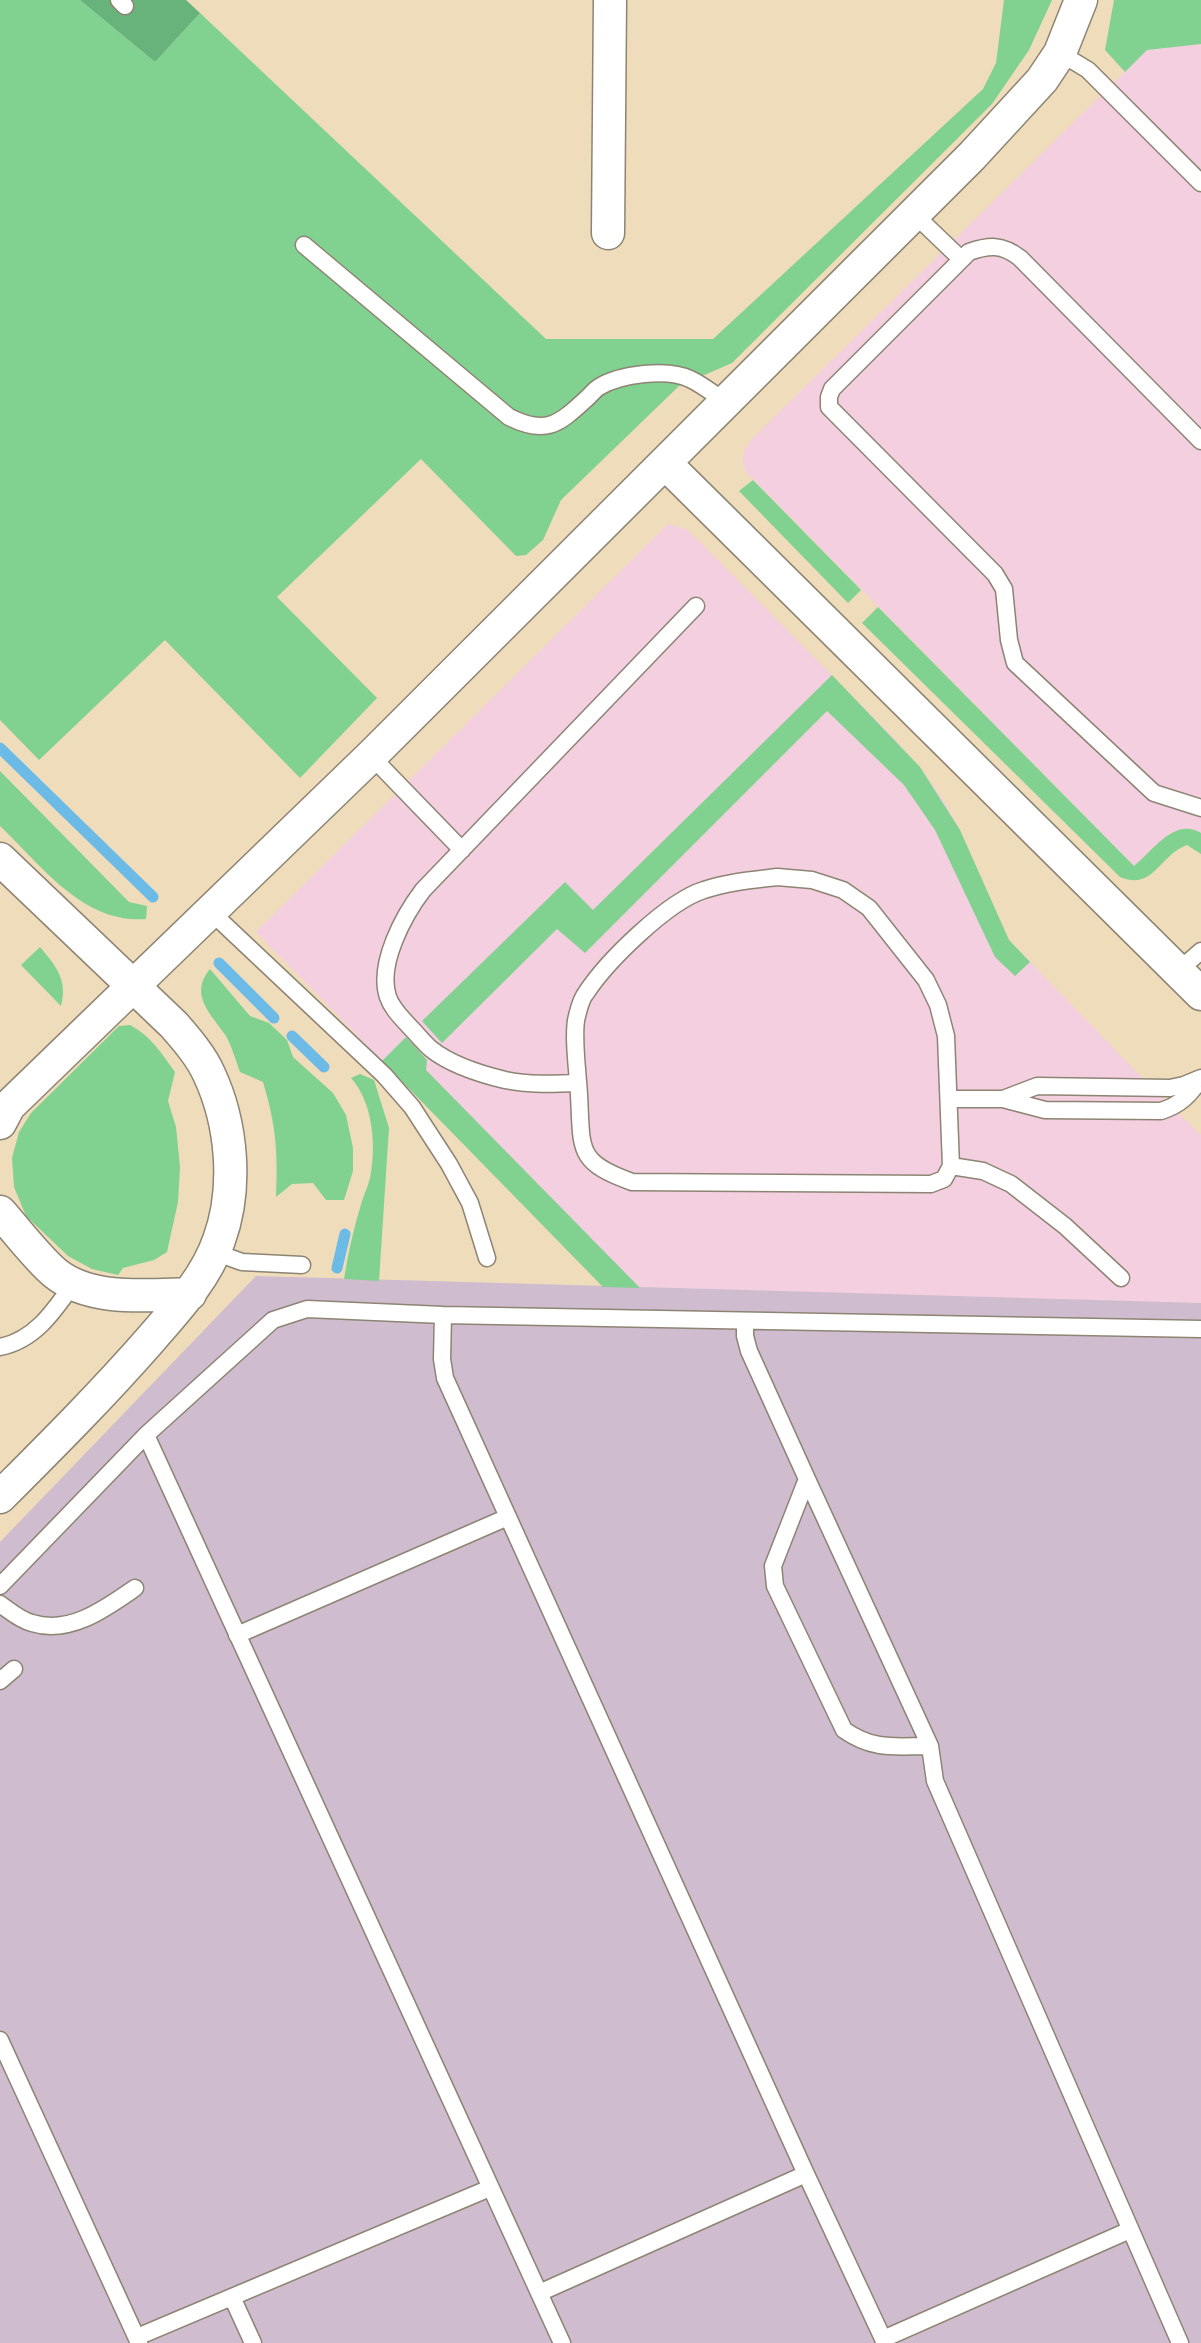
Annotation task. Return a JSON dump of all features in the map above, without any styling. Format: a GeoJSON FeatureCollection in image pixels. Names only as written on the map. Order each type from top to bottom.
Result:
{"type":"FeatureCollection","features":[{"type":"Feature","properties":{"kind":"street"},"geometry":{"type":"LineString","coordinates":[[608,233],[610,0]]}},
{"type":"Feature","properties":{"kind":"street"},"geometry":{"type":"LineString","coordinates":[[0,1123],[9,1106],[371,756],[972,156],[1042,80],[1060,53],[1081,0]]}},
{"type":"Feature","properties":{"kind":"street"},"geometry":{"type":"LineString","coordinates":[[666,464],[1189,961],[1201,994]]}},
{"type":"Feature","properties":{"kind":"street"},"geometry":{"type":"LineString","coordinates":[[0,859],[132,984],[193,1047],[209,1073],[219,1102],[230,1160],[226,1217],[219,1243],[190,1294],[125,1369],[2,1489]]}},
{"type":"Feature","properties":{"kind":"street"},"geometry":{"type":"LineString","coordinates":[[0,1212],[55,1273],[73,1284],[96,1291],[131,1295],[190,1294]]}},
{"type":"Feature","properties":{"kind":"lane"},"geometry":{"type":"LineString","coordinates":[[1060,53],[1088,70],[1201,183]]}},
{"type":"Feature","properties":{"kind":"lane"},"geometry":{"type":"LineString","coordinates":[[914,214],[961,259]]}},
{"type":"Feature","properties":{"kind":"lane"},"geometry":{"type":"LineString","coordinates":[[304,245],[509,417],[526,426],[546,426],[565,418],[599,387],[629,376],[658,373],[688,378],[727,403]]}},
{"type":"Feature","properties":{"kind":"lane"},"geometry":{"type":"LineString","coordinates":[[1201,441],[1020,258],[1008,249],[986,246],[969,252],[961,259],[832,389],[829,397],[829,407],[995,574],[1004,589],[1009,640],[1015,663],[1154,793],[1201,808]]}},
{"type":"Feature","properties":{"kind":"lane"},"geometry":{"type":"LineString","coordinates":[[578,1083],[536,1084],[505,1080],[453,1062],[432,1049],[397,1013],[388,996],[387,972],[393,942],[407,912],[423,890],[696,606]]}},
{"type":"Feature","properties":{"kind":"lane"},"geometry":{"type":"LineString","coordinates":[[371,756],[462,850]]}},
{"type":"Feature","properties":{"kind":"lane"},"geometry":{"type":"LineString","coordinates":[[777,877],[812,880],[843,890],[869,908],[926,980],[938,1005],[946,1036],[949,1099],[951,1166],[944,1179],[931,1184],[632,1182],[605,1172],[588,1158],[581,1138],[576,1020],[584,996],[642,932],[672,908],[702,890],[777,877]]}},
{"type":"Feature","properties":{"kind":"lane"},"geometry":{"type":"LineString","coordinates":[[210,911],[384,1075],[412,1107],[470,1203],[487,1258]]}},
{"type":"Feature","properties":{"kind":"lane"},"geometry":{"type":"LineString","coordinates":[[949,1099],[1003,1099],[1045,1110],[1161,1111],[1180,1103],[1201,1078]]}},
{"type":"Feature","properties":{"kind":"lane"},"geometry":{"type":"LineString","coordinates":[[1003,1099],[1037,1086],[1170,1088],[1201,1078]]}},
{"type":"Feature","properties":{"kind":"lane"},"geometry":{"type":"LineString","coordinates":[[951,1166],[983,1171],[1011,1184],[1065,1226],[1121,1278]]}},
{"type":"Feature","properties":{"kind":"lane"},"geometry":{"type":"LineString","coordinates":[[214,1252],[242,1262],[302,1265]]}},
{"type":"Feature","properties":{"kind":"lane"},"geometry":{"type":"LineString","coordinates":[[0,1347],[25,1338],[41,1326],[73,1284]]}},
{"type":"Feature","properties":{"kind":"lane"},"geometry":{"type":"LineString","coordinates":[[0,1586],[146,1435],[273,1320],[307,1309],[443,1315],[1201,1329]]}},
{"type":"Feature","properties":{"kind":"lane"},"geometry":{"type":"LineString","coordinates":[[443,1315],[445,1378],[884,2341],[1130,2230]]}},
{"type":"Feature","properties":{"kind":"lane"},"geometry":{"type":"LineString","coordinates":[[745,1321],[749,1351],[930,1746],[935,1781],[1180,2343]]}},
{"type":"Feature","properties":{"kind":"lane"},"geometry":{"type":"LineString","coordinates":[[146,1435],[562,2343]]}},
{"type":"Feature","properties":{"kind":"lane"},"geometry":{"type":"LineString","coordinates":[[807,1479],[773,1566],[775,1586],[844,1730],[858,1740],[875,1746],[930,1746]]}},
{"type":"Feature","properties":{"kind":"lane"},"geometry":{"type":"LineString","coordinates":[[237,1635],[508,1517]]}},
{"type":"Feature","properties":{"kind":"lane"},"geometry":{"type":"LineString","coordinates":[[0,1604],[31,1623],[63,1625],[95,1615],[135,1588]]}},
{"type":"Feature","properties":{"kind":"lane"},"geometry":{"type":"LineString","coordinates":[[0,1681],[14,1669]]}},
{"type":"Feature","properties":{"kind":"lane"},"geometry":{"type":"LineString","coordinates":[[0,2040],[138,2340],[490,2188]]}},
{"type":"Feature","properties":{"kind":"lane"},"geometry":{"type":"LineString","coordinates":[[539,2293],[806,2174]]}},
{"type":"Feature","properties":{"kind":"lane"},"geometry":{"type":"LineString","coordinates":[[232,2297],[253,2343]]}},
{"type":"Feature","properties":{"kind":"shaded area"},"geometry":{"type":"Polygon","coordinates":[[[1201,44],[1201,833],[1171,832],[1134,866],[746,472],[743,462],[744,451],[750,441],[1147,50],[1201,44]]]}},
{"type":"Feature","properties":{"kind":"shaded area"},"geometry":{"type":"Polygon","coordinates":[[[668,524],[688,530],[920,767],[960,830],[1009,940],[1201,1135],[1201,1303],[603,1287],[256,932],[668,524]]]}},
{"type":"Feature","properties":{"kind":"shaded area"},"geometry":{"type":"Polygon","coordinates":[[[256,1276],[1201,1303],[1201,2343],[0,2343],[0,1542],[256,1276]]]}},
{"type":"Feature","properties":{"kind":"green space"},"geometry":{"type":"Polygon","coordinates":[[[0,0],[80,0],[155,62],[200,13],[546,339],[713,339],[983,89],[996,63],[1004,0],[1052,0],[1029,50],[992,104],[732,363],[679,386],[561,500],[543,540],[526,555],[516,556],[421,459],[277,597],[377,698],[300,778],[165,640],[39,760],[0,720],[0,0]]]}},
{"type":"Feature","properties":{"kind":"green space"},"geometry":{"type":"Polygon","coordinates":[[[80,0],[186,0],[200,13],[155,62],[80,0]]]}},
{"type":"Feature","properties":{"kind":"green space"},"geometry":{"type":"Polygon","coordinates":[[[1114,0],[1201,0],[1201,44],[1147,50],[1125,72],[1105,50],[1114,0]]]}},
{"type":"Feature","properties":{"kind":"green space"},"geometry":{"type":"Polygon","coordinates":[[[753,480],[861,590],[848,603],[739,491],[753,480]]]}},
{"type":"Feature","properties":{"kind":"green space"},"geometry":{"type":"Polygon","coordinates":[[[878,607],[1134,866],[1164,838],[1182,829],[1201,833],[1201,854],[1187,845],[1177,850],[1149,876],[1131,880],[1120,877],[862,623],[878,607]]]}},
{"type":"Feature","properties":{"kind":"green space"},"geometry":{"type":"Polygon","coordinates":[[[832,675],[920,767],[960,830],[1009,940],[1030,962],[1015,976],[995,957],[935,830],[904,785],[827,711],[585,953],[557,929],[442,1043],[422,1021],[565,882],[593,910],[832,675]]]}},
{"type":"Feature","properties":{"kind":"green space"},"geometry":{"type":"Polygon","coordinates":[[[0,771],[129,902],[147,906],[146,919],[123,918],[83,902],[31,858],[0,826],[0,771]]]}},
{"type":"Feature","properties":{"kind":"green space"},"geometry":{"type":"Polygon","coordinates":[[[40,947],[56,967],[62,981],[61,1006],[21,965],[40,947]]]}},
{"type":"Feature","properties":{"kind":"green space"},"geometry":{"type":"Polygon","coordinates":[[[210,969],[250,1016],[269,1023],[287,1040],[293,1057],[333,1093],[346,1115],[353,1148],[353,1171],[344,1200],[326,1200],[313,1183],[292,1184],[276,1197],[275,1139],[263,1082],[240,1072],[226,1036],[204,1004],[201,987],[210,969]]]}},
{"type":"Feature","properties":{"kind":"green space"},"geometry":{"type":"Polygon","coordinates":[[[130,1025],[150,1040],[175,1072],[168,1101],[176,1127],[180,1167],[178,1202],[167,1252],[154,1260],[123,1268],[118,1275],[92,1269],[68,1256],[26,1216],[14,1187],[12,1158],[19,1132],[31,1113],[119,1026],[130,1025]]]}},
{"type":"Feature","properties":{"kind":"green space"},"geometry":{"type":"Polygon","coordinates":[[[406,1037],[427,1060],[426,1070],[640,1288],[603,1287],[382,1061],[406,1037]]]}},
{"type":"Feature","properties":{"kind":"green space"},"geometry":{"type":"Polygon","coordinates":[[[360,1074],[374,1080],[389,1128],[379,1281],[344,1279],[370,1179],[372,1160],[368,1110],[351,1078],[360,1074]]]}},
{"type":"Feature","properties":{"kind":"waterway"},"geometry":{"type":"LineString","coordinates":[[0,748],[153,897]]}},
{"type":"Feature","properties":{"kind":"waterway"},"geometry":{"type":"LineString","coordinates":[[219,963],[274,1018]]}},
{"type":"Feature","properties":{"kind":"waterway"},"geometry":{"type":"LineString","coordinates":[[292,1036],[324,1067]]}},
{"type":"Feature","properties":{"kind":"waterway"},"geometry":{"type":"LineString","coordinates":[[337,1268],[345,1234]]}}]}
